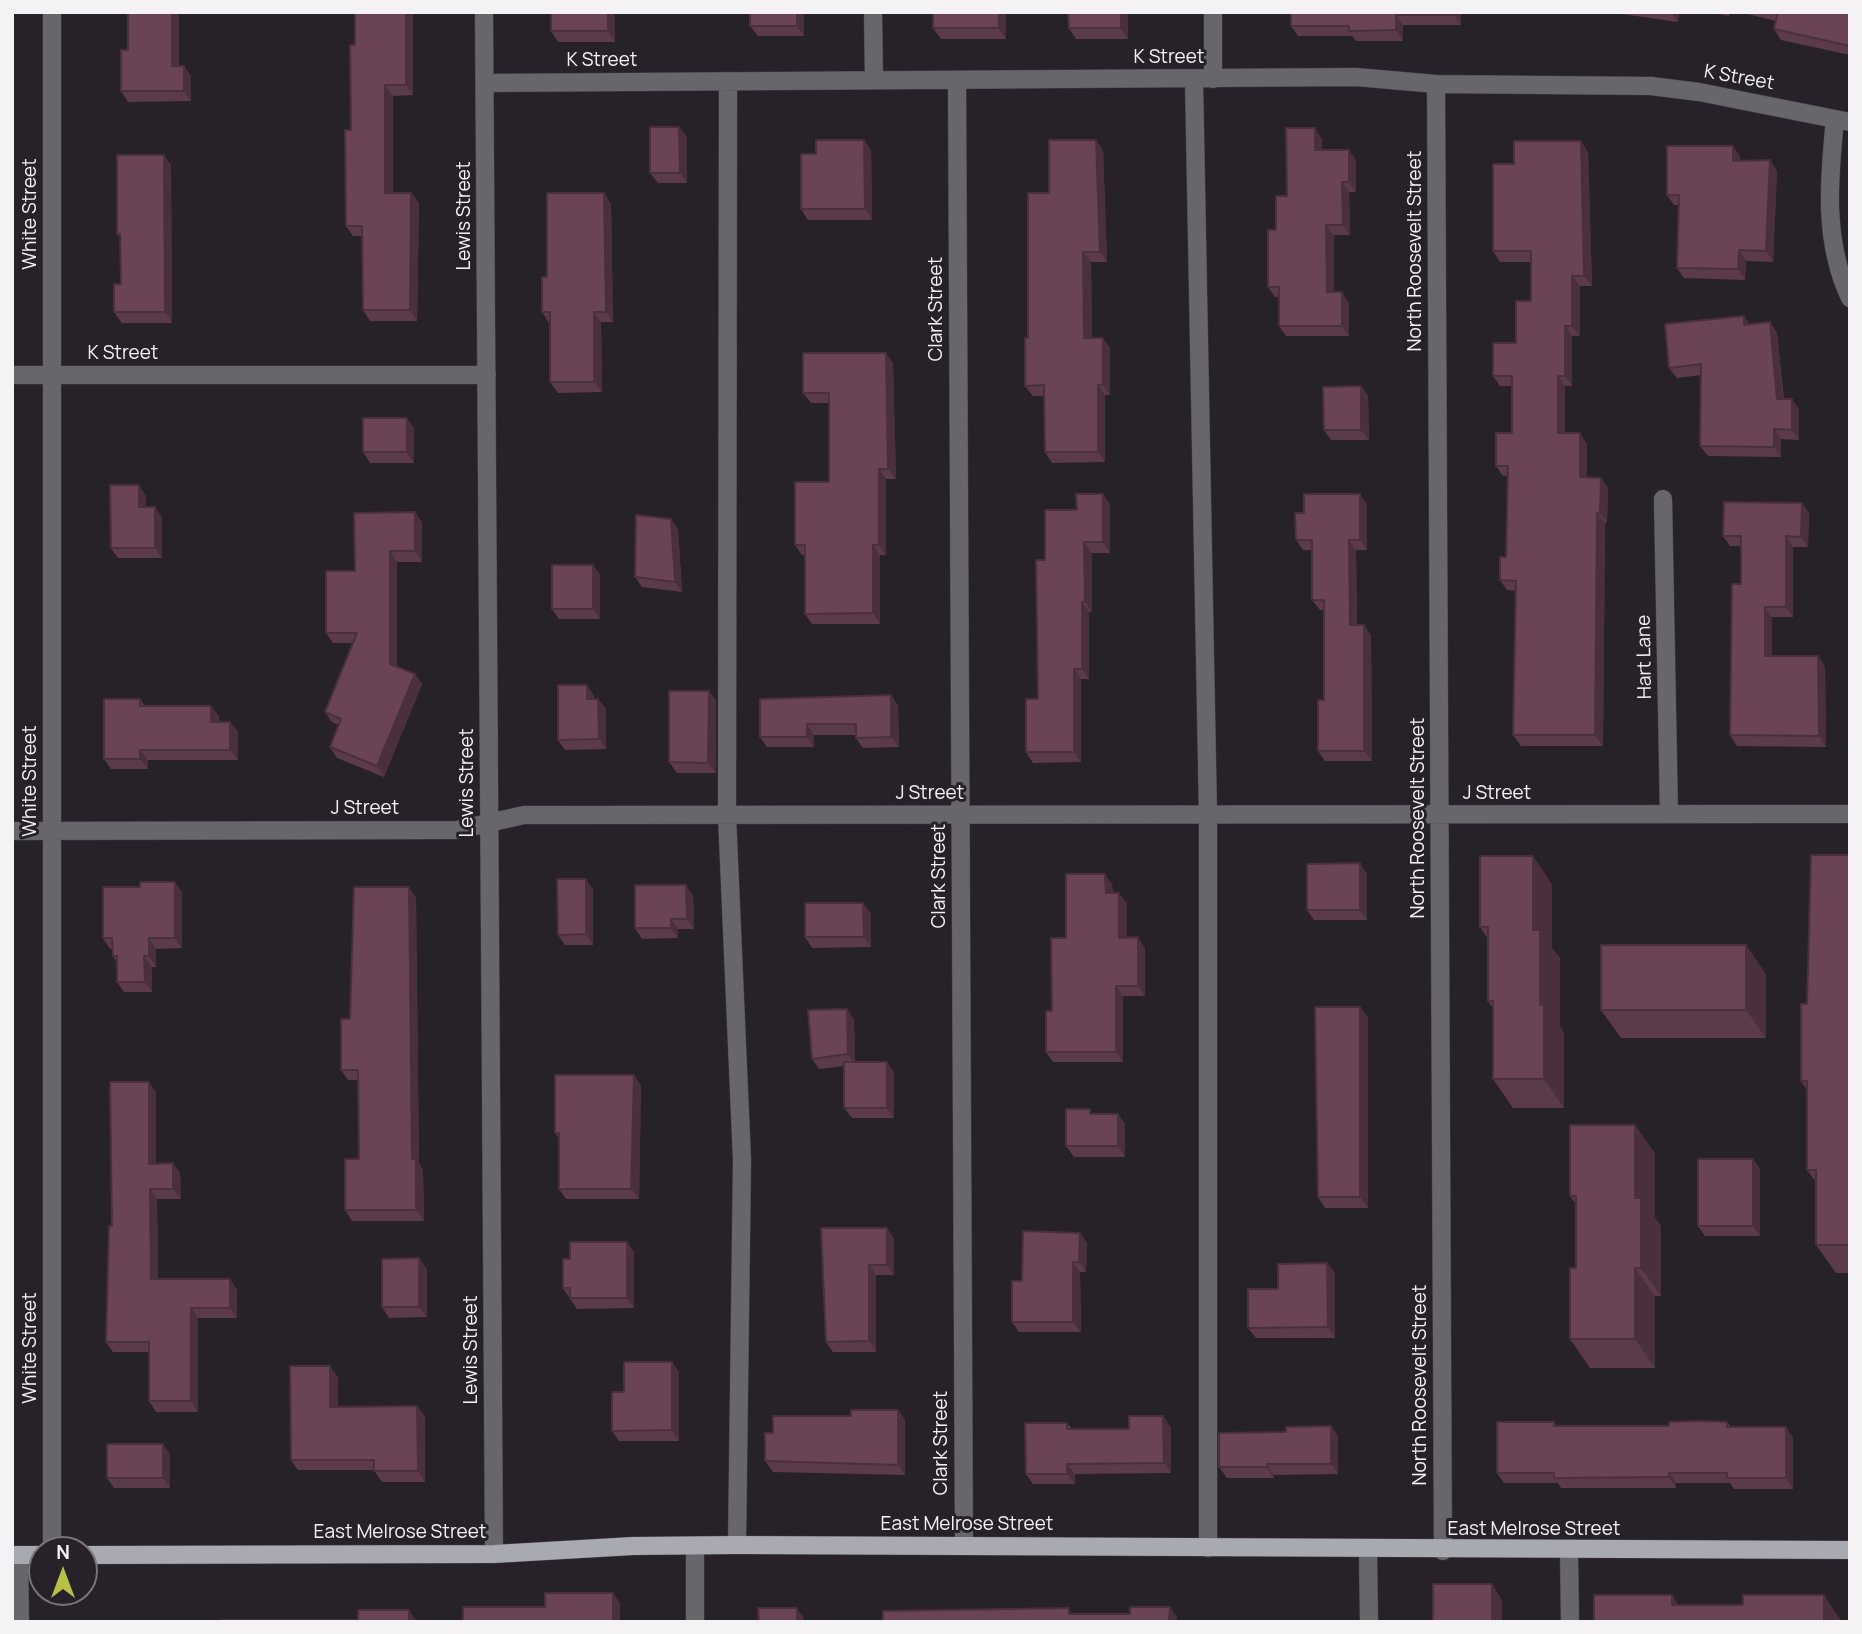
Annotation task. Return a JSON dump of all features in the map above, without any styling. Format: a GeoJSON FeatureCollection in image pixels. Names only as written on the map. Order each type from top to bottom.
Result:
{"type":"FeatureCollection","features":[{"type":"Feature","properties":{"kind":"main road","name":"East Melrose Street"},"geometry":{"type":"LineString","coordinates":[[98,1555],[494,1554],[737,1545],[964,1545],[1368,1551],[1850,1550]]}},
{"type":"Feature","properties":{"kind":"street","name":"White Street"},"geometry":{"type":"LineString","coordinates":[[52,12],[52,1536]]}},
{"type":"Feature","properties":{"kind":"street","name":"Lewis Street"},"geometry":{"type":"LineString","coordinates":[[484,12],[494,1554]]}},
{"type":"Feature","properties":{"kind":"street"},"geometry":{"type":"LineString","coordinates":[[873,12],[874,80]]}},
{"type":"Feature","properties":{"kind":"street"},"geometry":{"type":"LineString","coordinates":[[1213,12],[1213,79]]}},
{"type":"Feature","properties":{"kind":"street","name":"K Street"},"geometry":{"type":"LineString","coordinates":[[485,83],[1356,77],[1436,84],[1651,86],[1699,92],[1843,120]]}},
{"type":"Feature","properties":{"kind":"street","name":"Clark Street"},"geometry":{"type":"LineString","coordinates":[[957,80],[964,1545]]}},
{"type":"Feature","properties":{"kind":"street"},"geometry":{"type":"LineString","coordinates":[[1194,80],[1208,815],[1208,1548]]}},
{"type":"Feature","properties":{"kind":"street"},"geometry":{"type":"LineString","coordinates":[[728,81],[727,815],[742,1160],[737,1545]]}},
{"type":"Feature","properties":{"kind":"street","name":"North Roosevelt Street"},"geometry":{"type":"LineString","coordinates":[[1436,84],[1443,1551]]}},
{"type":"Feature","properties":{"kind":"street"},"geometry":{"type":"LineString","coordinates":[[1843,120],[1829,206],[1834,253],[1850,298]]}},
{"type":"Feature","properties":{"kind":"street","name":"K Street"},"geometry":{"type":"LineString","coordinates":[[12,375],[487,375]]}},
{"type":"Feature","properties":{"kind":"street","name":"Hart Lane"},"geometry":{"type":"LineString","coordinates":[[1663,499],[1668,814]]}},
{"type":"Feature","properties":{"kind":"street","name":"J Street"},"geometry":{"type":"LineString","coordinates":[[12,831],[457,830],[524,815],[1850,814]]}},
{"type":"Feature","properties":{"kind":"street"},"geometry":{"type":"LineString","coordinates":[[695,1546],[695,1622]]}},
{"type":"Feature","properties":{"kind":"street"},"geometry":{"type":"LineString","coordinates":[[1368,1551],[1369,1622]]}},
{"type":"Feature","properties":{"kind":"street"},"geometry":{"type":"LineString","coordinates":[[1569,1551],[1570,1622]]}},
{"type":"Feature","properties":{"kind":"street"},"geometry":{"type":"LineString","coordinates":[[16,1555],[20,1622]]}},
{"type":"Feature","properties":{"kind":"building"},"geometry":{"type":"Polygon","coordinates":[[[128,12],[172,12],[172,66],[184,66],[184,91],[121,91],[121,50],[128,50],[128,12]]]}},
{"type":"Feature","properties":{"kind":"building"},"geometry":{"type":"Polygon","coordinates":[[[355,12],[406,12],[406,85],[385,85],[385,193],[411,193],[410,310],[363,310],[362,226],[346,226],[345,130],[351,130],[350,45],[355,45],[355,12]]]}},
{"type":"Feature","properties":{"kind":"building"},"geometry":{"type":"Polygon","coordinates":[[[551,12],[608,12],[608,31],[551,31],[551,12]]]}},
{"type":"Feature","properties":{"kind":"building"},"geometry":{"type":"Polygon","coordinates":[[[750,12],[797,12],[797,26],[750,26],[750,12]]]}},
{"type":"Feature","properties":{"kind":"building"},"geometry":{"type":"Polygon","coordinates":[[[933,12],[999,12],[999,28],[933,28],[933,12]]]}},
{"type":"Feature","properties":{"kind":"building"},"geometry":{"type":"Polygon","coordinates":[[[1068,12],[1121,12],[1121,28],[1069,28],[1068,12]]]}},
{"type":"Feature","properties":{"kind":"building"},"geometry":{"type":"Polygon","coordinates":[[[1291,12],[1454,12],[1454,15],[1396,15],[1396,30],[1349,31],[1349,26],[1291,26],[1291,12]]]}},
{"type":"Feature","properties":{"kind":"building"},"geometry":{"type":"Polygon","coordinates":[[[1778,12],[1850,12],[1850,46],[1774,29],[1778,12]]]}},
{"type":"Feature","properties":{"kind":"building"},"geometry":{"type":"Polygon","coordinates":[[[650,127],[679,127],[680,173],[650,173],[650,127]]]}},
{"type":"Feature","properties":{"kind":"building"},"geometry":{"type":"Polygon","coordinates":[[[1286,128],[1315,128],[1315,150],[1349,150],[1349,182],[1342,182],[1343,225],[1326,225],[1327,292],[1342,292],[1342,326],[1279,326],[1279,287],[1268,287],[1268,230],[1276,230],[1276,196],[1287,196],[1286,128]]]}},
{"type":"Feature","properties":{"kind":"building"},"geometry":{"type":"Polygon","coordinates":[[[816,140],[864,140],[865,209],[801,209],[801,154],[816,154],[816,140]]]}},
{"type":"Feature","properties":{"kind":"building"},"geometry":{"type":"Polygon","coordinates":[[[1049,140],[1096,140],[1100,252],[1083,252],[1084,338],[1103,338],[1103,385],[1098,385],[1098,452],[1045,452],[1044,385],[1025,386],[1025,338],[1028,338],[1028,193],[1049,193],[1049,140]]]}},
{"type":"Feature","properties":{"kind":"building"},"geometry":{"type":"Polygon","coordinates":[[[1514,141],[1581,141],[1584,276],[1572,276],[1572,326],[1565,326],[1565,376],[1558,376],[1558,433],[1580,433],[1580,477],[1601,478],[1600,513],[1597,513],[1595,735],[1513,735],[1516,581],[1500,580],[1500,557],[1506,557],[1508,466],[1496,466],[1496,433],[1512,433],[1512,376],[1493,376],[1493,343],[1516,343],[1516,301],[1531,301],[1531,251],[1493,251],[1493,164],[1514,164],[1514,141]]]}},
{"type":"Feature","properties":{"kind":"building"},"geometry":{"type":"Polygon","coordinates":[[[1667,146],[1733,146],[1733,161],[1770,160],[1766,251],[1739,250],[1738,269],[1677,268],[1679,195],[1667,195],[1667,146]]]}},
{"type":"Feature","properties":{"kind":"building"},"geometry":{"type":"Polygon","coordinates":[[[117,155],[164,155],[165,312],[114,312],[114,284],[121,284],[120,234],[117,234],[117,155]]]}},
{"type":"Feature","properties":{"kind":"building"},"geometry":{"type":"Polygon","coordinates":[[[547,193],[604,193],[606,312],[594,312],[594,382],[550,382],[550,312],[542,312],[542,277],[547,277],[547,193]]]}},
{"type":"Feature","properties":{"kind":"building"},"geometry":{"type":"Polygon","coordinates":[[[1744,316],[1744,325],[1770,322],[1777,399],[1792,399],[1792,430],[1774,429],[1774,447],[1700,446],[1701,364],[1669,368],[1665,324],[1744,316]]]}},
{"type":"Feature","properties":{"kind":"building"},"geometry":{"type":"Polygon","coordinates":[[[803,353],[886,353],[888,469],[879,469],[879,545],[873,545],[873,613],[805,614],[805,545],[795,545],[795,482],[829,482],[829,393],[803,393],[803,353]]]}},
{"type":"Feature","properties":{"kind":"building"},"geometry":{"type":"Polygon","coordinates":[[[1361,386],[1361,430],[1324,430],[1323,387],[1361,386]]]}},
{"type":"Feature","properties":{"kind":"building"},"geometry":{"type":"Polygon","coordinates":[[[363,418],[407,418],[407,452],[363,452],[363,418]]]}},
{"type":"Feature","properties":{"kind":"building"},"geometry":{"type":"Polygon","coordinates":[[[110,485],[139,485],[139,507],[155,507],[155,548],[111,548],[110,485]]]}},
{"type":"Feature","properties":{"kind":"building"},"geometry":{"type":"Polygon","coordinates":[[[1076,494],[1103,494],[1103,542],[1084,542],[1082,669],[1074,669],[1074,752],[1026,752],[1026,699],[1038,699],[1036,560],[1045,560],[1045,510],[1077,510],[1076,494]]]}},
{"type":"Feature","properties":{"kind":"building"},"geometry":{"type":"Polygon","coordinates":[[[1304,494],[1360,494],[1360,540],[1349,540],[1350,625],[1364,625],[1364,751],[1318,751],[1318,700],[1324,700],[1324,600],[1312,600],[1312,540],[1296,540],[1295,513],[1304,513],[1304,494]]]}},
{"type":"Feature","properties":{"kind":"building"},"geometry":{"type":"Polygon","coordinates":[[[1724,502],[1802,503],[1801,537],[1786,536],[1786,607],[1765,607],[1765,656],[1818,656],[1819,736],[1730,735],[1732,584],[1741,584],[1741,536],[1723,536],[1724,502]]]}},
{"type":"Feature","properties":{"kind":"building"},"geometry":{"type":"Polygon","coordinates":[[[415,512],[415,551],[390,551],[390,664],[415,674],[377,766],[330,747],[341,719],[325,712],[357,633],[326,633],[326,571],[355,571],[354,513],[415,512]]]}},
{"type":"Feature","properties":{"kind":"building"},"geometry":{"type":"Polygon","coordinates":[[[636,515],[671,519],[675,582],[635,577],[636,515]]]}},
{"type":"Feature","properties":{"kind":"building"},"geometry":{"type":"Polygon","coordinates":[[[552,565],[593,565],[593,609],[552,609],[552,565]]]}},
{"type":"Feature","properties":{"kind":"building"},"geometry":{"type":"Polygon","coordinates":[[[558,685],[587,685],[587,699],[598,699],[599,739],[558,740],[558,685]]]}},
{"type":"Feature","properties":{"kind":"building"},"geometry":{"type":"Polygon","coordinates":[[[669,691],[709,691],[708,763],[669,762],[669,691]]]}},
{"type":"Feature","properties":{"kind":"building"},"geometry":{"type":"Polygon","coordinates":[[[891,695],[891,737],[856,738],[856,724],[807,724],[807,737],[760,737],[760,699],[891,695]]]}},
{"type":"Feature","properties":{"kind":"building"},"geometry":{"type":"Polygon","coordinates":[[[104,699],[140,699],[140,706],[211,706],[211,722],[230,722],[230,750],[140,750],[140,759],[104,759],[104,699]]]}},
{"type":"Feature","properties":{"kind":"building"},"geometry":{"type":"Polygon","coordinates":[[[1811,855],[1850,855],[1850,1245],[1816,1245],[1816,1170],[1807,1170],[1807,1081],[1801,1081],[1801,1004],[1807,1004],[1811,855]]]}},
{"type":"Feature","properties":{"kind":"building"},"geometry":{"type":"Polygon","coordinates":[[[1480,856],[1533,856],[1533,930],[1540,930],[1540,1005],[1544,1005],[1544,1079],[1493,1079],[1493,1001],[1488,1001],[1488,927],[1480,927],[1480,856]]]}},
{"type":"Feature","properties":{"kind":"building"},"geometry":{"type":"Polygon","coordinates":[[[1360,863],[1360,910],[1307,910],[1307,864],[1360,863]]]}},
{"type":"Feature","properties":{"kind":"building"},"geometry":{"type":"Polygon","coordinates":[[[1066,874],[1105,874],[1106,893],[1119,893],[1119,938],[1138,937],[1138,986],[1116,986],[1116,1052],[1046,1052],[1046,1011],[1052,1011],[1051,938],[1066,938],[1066,874]]]}},
{"type":"Feature","properties":{"kind":"building"},"geometry":{"type":"Polygon","coordinates":[[[557,879],[586,879],[586,934],[558,935],[557,879]]]}},
{"type":"Feature","properties":{"kind":"building"},"geometry":{"type":"Polygon","coordinates":[[[140,882],[175,882],[175,938],[149,938],[149,956],[144,956],[145,982],[117,982],[117,956],[113,956],[112,938],[103,938],[103,887],[140,887],[140,882]]]}},
{"type":"Feature","properties":{"kind":"building"},"geometry":{"type":"Polygon","coordinates":[[[635,885],[686,885],[687,919],[671,919],[671,928],[635,928],[635,885]]]}},
{"type":"Feature","properties":{"kind":"building"},"geometry":{"type":"Polygon","coordinates":[[[354,887],[409,887],[412,1159],[416,1159],[416,1210],[345,1210],[345,1159],[359,1159],[358,1070],[341,1070],[341,1019],[350,1019],[354,887]]]}},
{"type":"Feature","properties":{"kind":"building"},"geometry":{"type":"Polygon","coordinates":[[[805,903],[863,903],[864,937],[805,937],[805,903]]]}},
{"type":"Feature","properties":{"kind":"building"},"geometry":{"type":"Polygon","coordinates":[[[1601,945],[1746,945],[1746,1010],[1601,1010],[1601,945]]]}},
{"type":"Feature","properties":{"kind":"building"},"geometry":{"type":"Polygon","coordinates":[[[1315,1007],[1360,1007],[1360,1197],[1318,1197],[1315,1007]]]}},
{"type":"Feature","properties":{"kind":"building"},"geometry":{"type":"Polygon","coordinates":[[[847,1009],[848,1054],[812,1059],[808,1010],[847,1009]]]}},
{"type":"Feature","properties":{"kind":"building"},"geometry":{"type":"Polygon","coordinates":[[[844,1062],[887,1062],[887,1108],[844,1108],[844,1062]]]}},
{"type":"Feature","properties":{"kind":"building"},"geometry":{"type":"Polygon","coordinates":[[[555,1075],[634,1075],[631,1189],[559,1189],[555,1075]]]}},
{"type":"Feature","properties":{"kind":"building"},"geometry":{"type":"Polygon","coordinates":[[[110,1082],[149,1082],[149,1164],[173,1163],[173,1189],[150,1189],[151,1279],[230,1279],[230,1308],[191,1308],[191,1401],[149,1401],[149,1342],[106,1342],[109,1226],[112,1226],[110,1082]]]}},
{"type":"Feature","properties":{"kind":"building"},"geometry":{"type":"Polygon","coordinates":[[[1066,1109],[1090,1109],[1090,1114],[1118,1114],[1118,1146],[1066,1146],[1066,1109]]]}},
{"type":"Feature","properties":{"kind":"building"},"geometry":{"type":"Polygon","coordinates":[[[1570,1125],[1635,1125],[1635,1198],[1641,1198],[1641,1268],[1635,1268],[1635,1339],[1570,1339],[1570,1268],[1576,1268],[1576,1196],[1570,1196],[1570,1125]]]}},
{"type":"Feature","properties":{"kind":"building"},"geometry":{"type":"Polygon","coordinates":[[[1698,1159],[1753,1159],[1753,1226],[1698,1226],[1698,1159]]]}},
{"type":"Feature","properties":{"kind":"building"},"geometry":{"type":"Polygon","coordinates":[[[821,1228],[887,1228],[887,1265],[869,1265],[869,1341],[826,1342],[821,1228]]]}},
{"type":"Feature","properties":{"kind":"building"},"geometry":{"type":"Polygon","coordinates":[[[1023,1231],[1080,1233],[1079,1262],[1073,1262],[1073,1322],[1012,1322],[1012,1281],[1022,1281],[1023,1231]]]}},
{"type":"Feature","properties":{"kind":"building"},"geometry":{"type":"Polygon","coordinates":[[[570,1242],[627,1242],[627,1298],[570,1298],[570,1288],[563,1288],[563,1259],[570,1259],[570,1242]]]}},
{"type":"Feature","properties":{"kind":"building"},"geometry":{"type":"Polygon","coordinates":[[[419,1258],[419,1307],[382,1307],[382,1259],[419,1258]]]}},
{"type":"Feature","properties":{"kind":"building"},"geometry":{"type":"Polygon","coordinates":[[[1327,1263],[1328,1327],[1248,1328],[1248,1289],[1278,1289],[1278,1264],[1327,1263]]]}},
{"type":"Feature","properties":{"kind":"building"},"geometry":{"type":"Polygon","coordinates":[[[624,1362],[672,1362],[672,1430],[612,1431],[612,1392],[624,1392],[624,1362]]]}},
{"type":"Feature","properties":{"kind":"building"},"geometry":{"type":"Polygon","coordinates":[[[290,1366],[330,1366],[330,1407],[417,1406],[418,1471],[374,1471],[374,1460],[291,1460],[290,1366]]]}},
{"type":"Feature","properties":{"kind":"building"},"geometry":{"type":"Polygon","coordinates":[[[851,1410],[898,1410],[898,1465],[765,1461],[765,1433],[773,1433],[773,1416],[851,1416],[851,1410]]]}},
{"type":"Feature","properties":{"kind":"building"},"geometry":{"type":"Polygon","coordinates":[[[1129,1416],[1163,1416],[1164,1463],[1067,1464],[1067,1474],[1026,1474],[1025,1423],[1067,1423],[1067,1429],[1129,1429],[1129,1416]]]}},
{"type":"Feature","properties":{"kind":"building"},"geometry":{"type":"Polygon","coordinates":[[[1497,1422],[1554,1422],[1554,1426],[1669,1426],[1669,1422],[1727,1422],[1727,1427],[1786,1427],[1786,1478],[1727,1478],[1727,1473],[1669,1473],[1669,1477],[1554,1478],[1554,1473],[1497,1473],[1497,1422]]]}},
{"type":"Feature","properties":{"kind":"building"},"geometry":{"type":"Polygon","coordinates":[[[1331,1426],[1331,1464],[1219,1467],[1219,1433],[1286,1432],[1286,1427],[1331,1426]]]}},
{"type":"Feature","properties":{"kind":"building"},"geometry":{"type":"Polygon","coordinates":[[[107,1444],[163,1444],[163,1478],[107,1478],[107,1444]]]}},
{"type":"Feature","properties":{"kind":"building"},"geometry":{"type":"Polygon","coordinates":[[[1433,1584],[1492,1584],[1492,1622],[1433,1622],[1433,1584]]]}},
{"type":"Feature","properties":{"kind":"building"},"geometry":{"type":"Polygon","coordinates":[[[545,1593],[613,1593],[613,1622],[463,1622],[463,1607],[545,1607],[545,1593]]]}},
{"type":"Feature","properties":{"kind":"building"},"geometry":{"type":"Polygon","coordinates":[[[1594,1595],[1672,1595],[1672,1605],[1743,1605],[1743,1595],[1824,1595],[1824,1622],[1594,1622],[1594,1595]]]}},
{"type":"Feature","properties":{"kind":"building"},"geometry":{"type":"Polygon","coordinates":[[[1130,1607],[1170,1607],[1169,1622],[883,1622],[883,1611],[1069,1608],[1069,1614],[1130,1614],[1130,1607]]]}},
{"type":"Feature","properties":{"kind":"building"},"geometry":{"type":"Polygon","coordinates":[[[758,1608],[797,1608],[797,1622],[759,1622],[758,1608]]]}},
{"type":"Feature","properties":{"kind":"building"},"geometry":{"type":"Polygon","coordinates":[[[358,1610],[409,1610],[409,1622],[222,1622],[358,1620],[358,1610]]]}}]}
